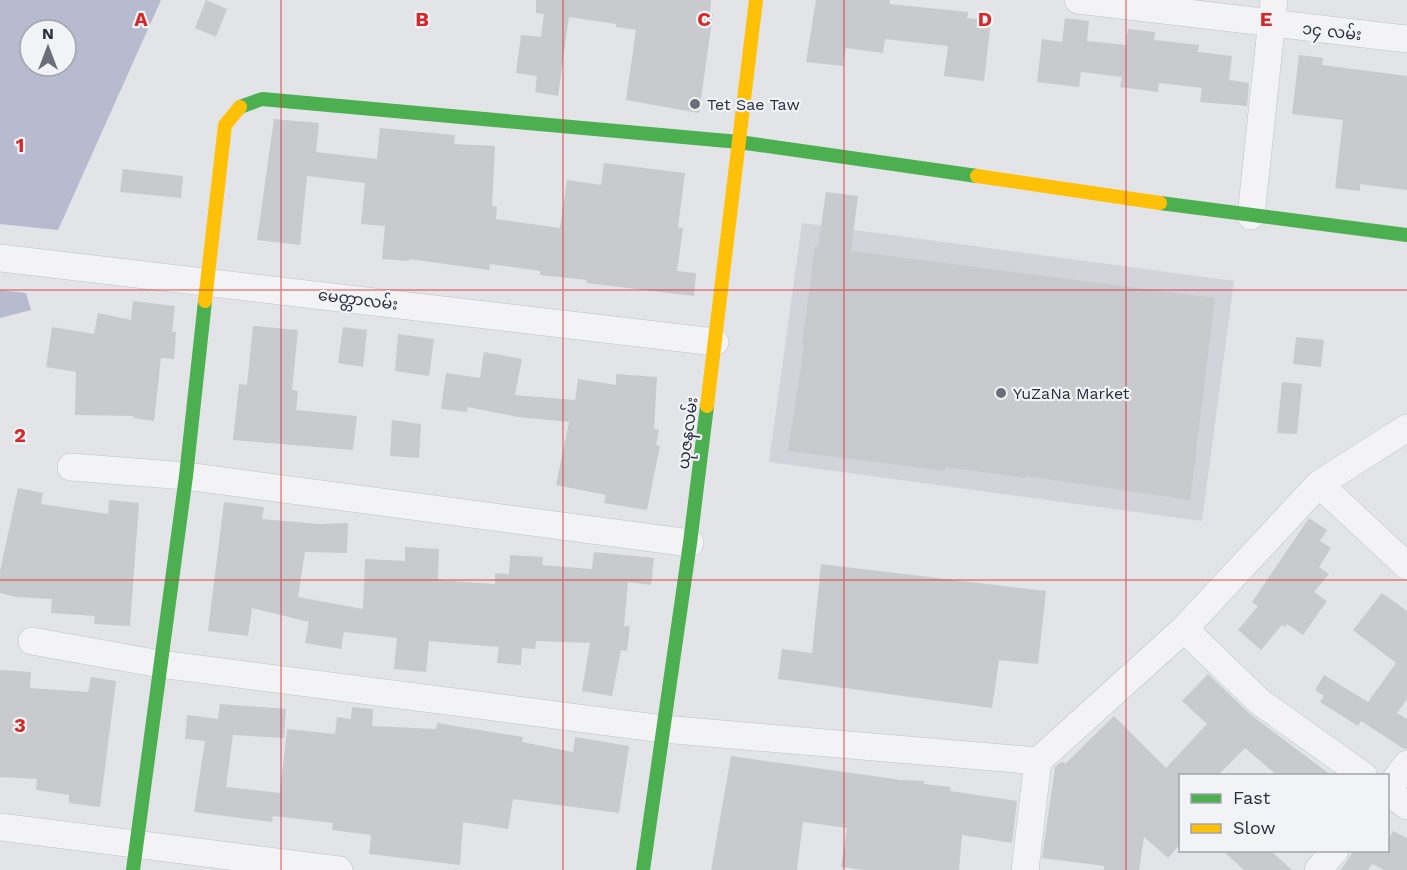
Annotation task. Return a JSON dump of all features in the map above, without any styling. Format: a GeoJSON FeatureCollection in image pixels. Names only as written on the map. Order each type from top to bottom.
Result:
{"type":"FeatureCollection","features":[{"type":"Feature","properties":{"kind":"street","name":"ယုဇနလမ်း"},"geometry":{"type":"LineString","coordinates":[[644,870],[690,543],[756,0]]}},
{"type":"Feature","properties":{"kind":"street","name":"၁၄ လမ်း"},"geometry":{"type":"LineString","coordinates":[[1078,0],[1273,12],[1407,39]]}},
{"type":"Feature","properties":{"kind":"street"},"geometry":{"type":"LineString","coordinates":[[1251,216],[1273,12]]}},
{"type":"Feature","properties":{"kind":"street"},"geometry":{"type":"LineString","coordinates":[[135,857],[210,281],[225,125],[229,115],[243,105],[262,99],[739,142],[1251,216],[1407,235]]}},
{"type":"Feature","properties":{"kind":"street","name":"မေတ္တာလမ်း"},"geometry":{"type":"LineString","coordinates":[[0,258],[715,342]]}},
{"type":"Feature","properties":{"kind":"street"},"geometry":{"type":"LineString","coordinates":[[1025,870],[1038,761],[1184,629],[1319,484],[1407,428]]}},
{"type":"Feature","properties":{"kind":"street"},"geometry":{"type":"LineString","coordinates":[[71,467],[186,476],[690,543]]}},
{"type":"Feature","properties":{"kind":"street"},"geometry":{"type":"LineString","coordinates":[[1319,484],[1407,566]]}},
{"type":"Feature","properties":{"kind":"street"},"geometry":{"type":"LineString","coordinates":[[1184,629],[1260,702],[1361,774]]}},
{"type":"Feature","properties":{"kind":"street"},"geometry":{"type":"LineString","coordinates":[[32,641],[160,663],[663,729],[1038,761]]}},
{"type":"Feature","properties":{"kind":"street"},"geometry":{"type":"LineString","coordinates":[[1389,790],[1407,764]]}},
{"type":"Feature","properties":{"kind":"street"},"geometry":{"type":"LineString","coordinates":[[1389,792],[1407,806]]}},
{"type":"Feature","properties":{"kind":"street"},"geometry":{"type":"LineString","coordinates":[[0,827],[135,857],[339,870]]}},
{"type":"Feature","properties":{"kind":"street"},"geometry":{"type":"LineString","coordinates":[[1318,870],[1333,852]]}},
{"type":"Feature","properties":{"kind":"shaded area"},"geometry":{"type":"Polygon","coordinates":[[[802,223],[1234,281],[1202,521],[769,462],[802,223]]]}},
{"type":"Feature","properties":{"kind":"water"},"geometry":{"type":"Polygon","coordinates":[[[0,0],[161,0],[58,230],[0,224],[0,0]]]}},
{"type":"Feature","properties":{"kind":"water"},"geometry":{"type":"Polygon","coordinates":[[[0,290],[26,293],[31,310],[0,318],[0,290]]]}},
{"type":"Feature","properties":{"kind":"building"},"geometry":{"type":"Polygon","coordinates":[[[206,0],[227,9],[216,37],[195,28],[206,0]]]}},
{"type":"Feature","properties":{"kind":"building"},"geometry":{"type":"Polygon","coordinates":[[[536,0],[711,0],[710,14],[713,14],[699,113],[626,100],[636,30],[616,27],[616,24],[569,17],[558,96],[535,92],[537,76],[516,73],[521,35],[541,37],[544,14],[536,13],[536,0]]]}},
{"type":"Feature","properties":{"kind":"building"},"geometry":{"type":"Polygon","coordinates":[[[816,0],[890,0],[889,4],[968,12],[967,18],[991,21],[984,81],[944,76],[948,46],[885,39],[883,53],[846,48],[843,66],[806,62],[816,0]]]}},
{"type":"Feature","properties":{"kind":"building"},"geometry":{"type":"Polygon","coordinates":[[[1065,18],[1089,21],[1087,41],[1126,45],[1128,29],[1155,32],[1154,40],[1199,45],[1198,52],[1232,56],[1229,80],[1249,83],[1247,106],[1200,102],[1202,88],[1159,83],[1158,92],[1120,87],[1122,77],[1081,72],[1079,87],[1037,82],[1042,39],[1062,42],[1065,18]]]}},
{"type":"Feature","properties":{"kind":"building"},"geometry":{"type":"Polygon","coordinates":[[[1299,55],[1323,58],[1322,65],[1407,76],[1407,190],[1360,184],[1360,191],[1335,188],[1343,120],[1292,114],[1299,55]]]}},
{"type":"Feature","properties":{"kind":"building"},"geometry":{"type":"Polygon","coordinates":[[[274,119],[319,123],[316,152],[377,159],[380,128],[455,135],[454,144],[495,146],[492,206],[497,207],[496,219],[560,228],[567,180],[601,185],[604,163],[685,173],[678,227],[683,228],[677,271],[696,273],[694,296],[586,283],[587,280],[540,275],[540,271],[490,264],[489,270],[409,259],[409,261],[382,259],[385,226],[361,224],[365,183],[307,176],[300,245],[257,240],[274,119]]]}},
{"type":"Feature","properties":{"kind":"building"},"geometry":{"type":"Polygon","coordinates":[[[123,169],[183,176],[181,198],[120,192],[123,169]]]}},
{"type":"Feature","properties":{"kind":"building"},"geometry":{"type":"Polygon","coordinates":[[[826,192],[858,196],[851,251],[1215,298],[1190,500],[1026,476],[1025,478],[945,467],[945,471],[788,451],[804,346],[802,346],[815,246],[818,246],[826,192]]]}},
{"type":"Feature","properties":{"kind":"building"},"geometry":{"type":"Polygon","coordinates":[[[133,301],[175,306],[172,332],[176,332],[174,359],[161,358],[154,421],[133,418],[134,416],[75,415],[76,372],[46,367],[52,327],[94,334],[98,313],[131,320],[133,301]]]}},
{"type":"Feature","properties":{"kind":"building"},"geometry":{"type":"Polygon","coordinates":[[[253,326],[298,330],[292,390],[298,391],[296,410],[357,416],[353,450],[233,440],[239,384],[247,385],[253,326]]]}},
{"type":"Feature","properties":{"kind":"building"},"geometry":{"type":"Polygon","coordinates":[[[343,327],[367,330],[363,367],[338,363],[343,327]]]}},
{"type":"Feature","properties":{"kind":"building"},"geometry":{"type":"Polygon","coordinates":[[[398,334],[434,339],[429,376],[395,371],[398,334]]]}},
{"type":"Feature","properties":{"kind":"building"},"geometry":{"type":"Polygon","coordinates":[[[1296,337],[1324,340],[1321,367],[1293,364],[1296,337]]]}},
{"type":"Feature","properties":{"kind":"building"},"geometry":{"type":"Polygon","coordinates":[[[484,352],[522,359],[515,395],[575,400],[578,379],[616,385],[616,374],[657,377],[654,429],[659,430],[656,445],[660,446],[647,510],[604,503],[606,495],[556,485],[569,422],[518,417],[468,407],[467,412],[441,409],[446,373],[480,378],[484,352]]]}},
{"type":"Feature","properties":{"kind":"building"},"geometry":{"type":"Polygon","coordinates":[[[1282,382],[1302,384],[1297,434],[1277,433],[1282,382]]]}},
{"type":"Feature","properties":{"kind":"building"},"geometry":{"type":"Polygon","coordinates":[[[392,420],[421,424],[419,458],[390,456],[392,420]]]}},
{"type":"Feature","properties":{"kind":"building"},"geometry":{"type":"Polygon","coordinates":[[[18,488],[43,493],[41,504],[108,514],[109,500],[139,503],[130,626],[94,624],[95,616],[51,613],[52,599],[17,597],[0,593],[0,571],[18,488]]]}},
{"type":"Feature","properties":{"kind":"building"},"geometry":{"type":"Polygon","coordinates":[[[224,502],[264,507],[262,519],[319,524],[348,523],[347,553],[305,552],[298,597],[363,609],[365,559],[405,561],[405,547],[439,549],[438,580],[495,584],[495,573],[509,574],[510,555],[543,557],[542,565],[592,569],[594,552],[654,558],[651,585],[628,582],[624,626],[630,626],[627,651],[621,650],[612,696],[582,691],[590,643],[536,641],[535,649],[522,648],[521,665],[497,663],[499,647],[429,641],[426,672],[394,669],[397,638],[344,632],[341,649],[305,643],[309,622],[252,608],[248,636],[208,631],[224,502]]]}},
{"type":"Feature","properties":{"kind":"building"},"geometry":{"type":"Polygon","coordinates":[[[1309,518],[1327,530],[1320,541],[1331,548],[1319,567],[1329,574],[1314,592],[1327,601],[1303,635],[1287,624],[1285,627],[1282,625],[1261,650],[1238,630],[1258,606],[1252,602],[1309,518]]]}},
{"type":"Feature","properties":{"kind":"building"},"geometry":{"type":"Polygon","coordinates":[[[821,564],[1046,591],[1038,664],[999,660],[992,708],[778,679],[782,649],[812,653],[821,564]]]}},
{"type":"Feature","properties":{"kind":"building"},"geometry":{"type":"Polygon","coordinates":[[[1382,593],[1407,611],[1407,699],[1397,713],[1407,719],[1407,749],[1361,721],[1358,726],[1320,702],[1324,696],[1315,690],[1324,675],[1368,702],[1396,663],[1353,630],[1382,593]]]}},
{"type":"Feature","properties":{"kind":"building"},"geometry":{"type":"Polygon","coordinates":[[[0,670],[31,672],[30,688],[88,692],[91,677],[116,681],[100,807],[69,803],[69,795],[36,790],[37,779],[0,777],[0,670]]]}},
{"type":"Feature","properties":{"kind":"building"},"geometry":{"type":"Polygon","coordinates":[[[1208,674],[1251,715],[1329,774],[1276,774],[1245,748],[1219,774],[1179,774],[1179,845],[1168,858],[1144,837],[1139,870],[1104,870],[1104,866],[1042,858],[1055,767],[1061,762],[1066,763],[1114,716],[1166,768],[1207,724],[1182,701],[1208,674]]]}},
{"type":"Feature","properties":{"kind":"building"},"geometry":{"type":"Polygon","coordinates":[[[220,704],[286,709],[284,738],[233,735],[226,787],[280,793],[287,729],[335,734],[337,717],[351,719],[352,707],[373,709],[372,726],[436,729],[437,723],[523,737],[522,742],[573,752],[575,737],[629,746],[619,813],[513,799],[508,829],[463,822],[460,865],[369,854],[371,835],[332,830],[333,823],[273,816],[272,822],[194,812],[205,741],[185,739],[187,715],[218,719],[220,704]]]}},
{"type":"Feature","properties":{"kind":"building"},"geometry":{"type":"Polygon","coordinates":[[[731,756],[901,780],[924,781],[924,784],[951,787],[950,791],[1017,801],[1012,843],[962,835],[959,870],[863,870],[841,867],[847,828],[803,822],[797,870],[711,870],[731,756]]]}},
{"type":"Feature","properties":{"kind":"building"},"geometry":{"type":"Polygon","coordinates":[[[1393,831],[1407,838],[1407,870],[1384,870],[1372,864],[1368,870],[1341,870],[1351,852],[1389,852],[1389,839],[1393,831]]]}},
{"type":"Feature","properties":{"kind":"building"},"geometry":{"type":"Polygon","coordinates":[[[1224,852],[1272,852],[1292,870],[1244,870],[1224,852]]]}},
{"type":"Feature","properties":{"kind":"traffic: fast"},"geometry":{"type":"LineString","coordinates":[[240,107],[262,99],[739,142],[977,176]]}},
{"type":"Feature","properties":{"kind":"traffic: fast"},"geometry":{"type":"LineString","coordinates":[[1160,203],[1407,235]]}},
{"type":"Feature","properties":{"kind":"traffic: fast"},"geometry":{"type":"LineString","coordinates":[[133,870],[186,476],[205,301]]}},
{"type":"Feature","properties":{"kind":"traffic: fast"},"geometry":{"type":"LineString","coordinates":[[643,870],[690,543],[707,406]]}},
{"type":"Feature","properties":{"kind":"traffic: slow"},"geometry":{"type":"LineString","coordinates":[[707,406],[756,0]]}},
{"type":"Feature","properties":{"kind":"traffic: slow"},"geometry":{"type":"LineString","coordinates":[[205,301],[225,125],[240,107]]}},
{"type":"Feature","properties":{"kind":"traffic: slow"},"geometry":{"type":"LineString","coordinates":[[977,176],[1160,203]]}},
{"type":"Feature","properties":{"kind":"place","name":"Tet Sae Taw"},"geometry":{"type":"Point","coordinates":[695,104]}},
{"type":"Feature","properties":{"kind":"place","name":"YuZaNa Market"},"geometry":{"type":"Point","coordinates":[1001,393]}}]}
